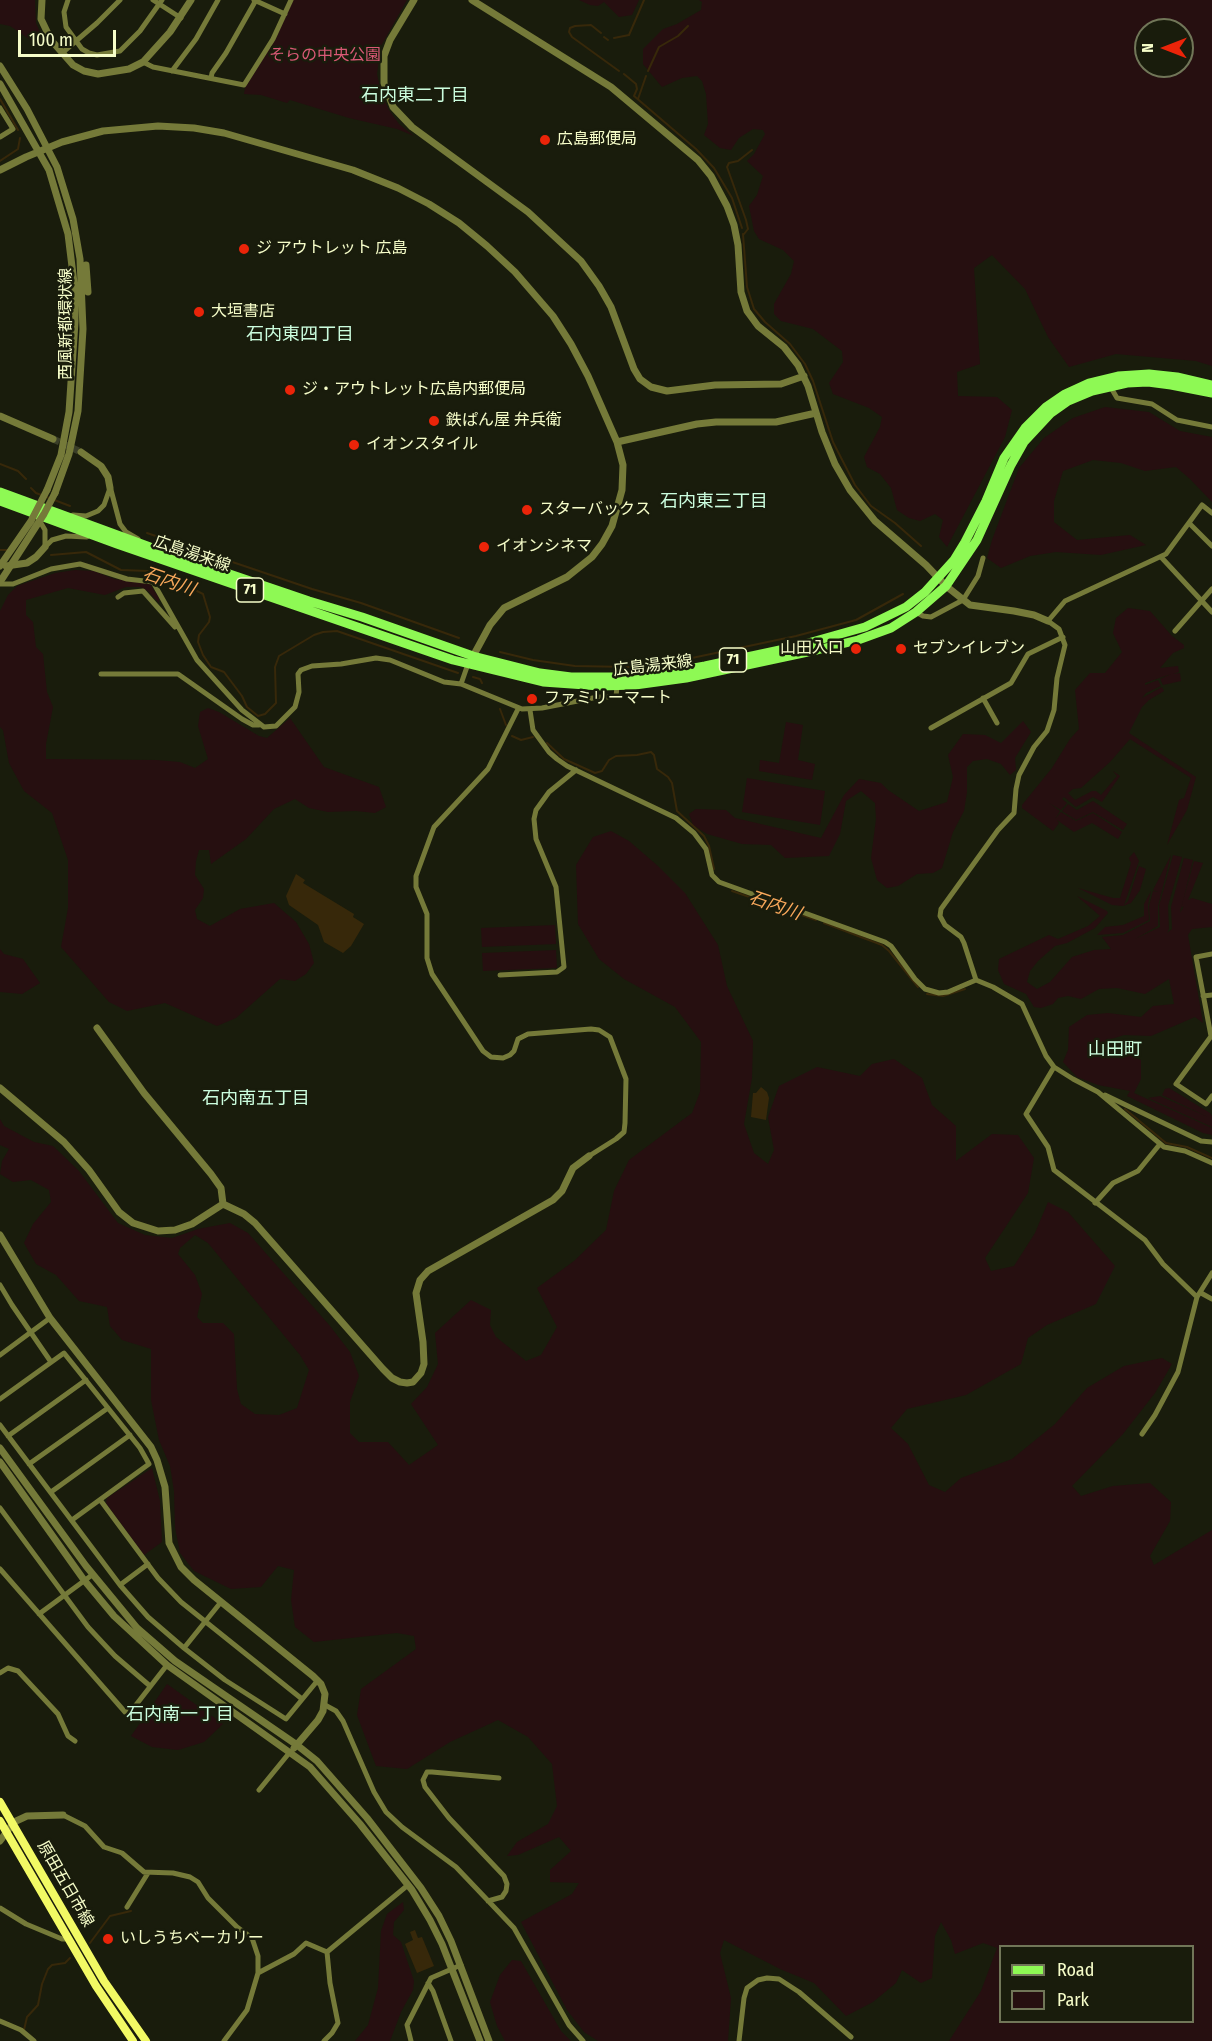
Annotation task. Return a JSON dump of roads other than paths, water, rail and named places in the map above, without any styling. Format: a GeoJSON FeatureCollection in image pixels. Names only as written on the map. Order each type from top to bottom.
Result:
{"type":"FeatureCollection","features":[{"type":"Feature","properties":{"kind":"main road","name":"広島湯来線"},"geometry":{"type":"LineString","coordinates":[[0,492],[309,602],[363,617],[470,660],[570,677],[644,677],[794,647],[865,627],[906,607],[939,578],[965,542],[1004,458],[1024,428],[1046,406],[1065,394],[1089,383],[1118,376],[1149,374],[1177,377],[1212,386]]}},
{"type":"Feature","properties":{"kind":"main road","name":"広島湯来線"},"geometry":{"type":"LineString","coordinates":[[0,501],[104,540],[336,619],[543,682],[616,686],[675,680],[846,643],[891,628],[916,612],[946,586],[977,540],[1024,442],[1051,413],[1068,401],[1110,386],[1148,382],[1212,393]]}},
{"type":"Feature","properties":{"kind":"main road","name":"原田五日市線"},"geometry":{"type":"LineString","coordinates":[[0,1802],[104,1981],[146,2041]]}},
{"type":"Feature","properties":{"kind":"main road","name":"原田五日市線"},"geometry":{"type":"LineString","coordinates":[[0,1821],[96,1986],[134,2041]]}},
{"type":"Feature","properties":{"kind":"street"},"geometry":{"type":"LineString","coordinates":[[42,0],[41,19],[45,31],[73,65],[90,73],[124,70],[136,67],[143,62],[181,18],[191,0]]}},
{"type":"Feature","properties":{"kind":"street"},"geometry":{"type":"LineString","coordinates":[[68,0],[64,12],[64,23],[85,52],[94,55],[118,52],[140,31],[161,2]]}},
{"type":"Feature","properties":{"kind":"street"},"geometry":{"type":"LineString","coordinates":[[62,53],[120,0]]}},
{"type":"Feature","properties":{"kind":"street"},"geometry":{"type":"LineString","coordinates":[[153,0],[161,2],[181,18]]}},
{"type":"Feature","properties":{"kind":"street"},"geometry":{"type":"LineString","coordinates":[[171,71],[196,39],[218,0]]}},
{"type":"Feature","properties":{"kind":"street"},"geometry":{"type":"LineString","coordinates":[[211,78],[255,0],[285,14]]}},
{"type":"Feature","properties":{"kind":"street"},"geometry":{"type":"LineString","coordinates":[[143,62],[148,66],[244,85],[273,39],[291,0]]}},
{"type":"Feature","properties":{"kind":"street"},"geometry":{"type":"LineString","coordinates":[[414,0],[390,40],[384,56],[384,83],[393,107],[412,127],[528,212],[581,261],[608,302],[640,379],[651,387],[667,391],[716,385],[780,384],[804,376]]}},
{"type":"Feature","properties":{"kind":"street"},"geometry":{"type":"LineString","coordinates":[[472,0],[611,87],[698,160],[717,185],[732,217],[738,245],[741,291],[747,311],[758,326],[789,353],[804,376],[835,465],[858,501],[875,521],[970,605],[1014,610],[1034,615],[1056,626],[1064,637],[1065,645],[1057,678],[1054,710],[1047,731],[1034,747],[1019,775],[1014,813],[998,830],[941,909],[940,916],[945,925],[964,943],[976,980]]}},
{"type":"Feature","properties":{"kind":"street","name":"西風新都環状線"},"geometry":{"type":"LineString","coordinates":[[0,66],[48,148],[62,179],[73,219],[81,269],[83,329],[76,426],[69,454],[51,492],[0,566]]}},
{"type":"Feature","properties":{"kind":"street","name":"西風新都環状線"},"geometry":{"type":"LineString","coordinates":[[0,84],[49,170],[65,222],[75,302],[68,419],[51,492],[44,514],[0,583]]}},
{"type":"Feature","properties":{"kind":"street"},"geometry":{"type":"LineString","coordinates":[[0,108],[13,129],[0,137]]}},
{"type":"Feature","properties":{"kind":"street"},"geometry":{"type":"LineString","coordinates":[[0,170],[39,151],[83,136],[124,128],[158,126],[194,128],[239,136],[353,170],[419,199],[478,238],[535,293],[571,344],[617,442],[622,465],[622,490],[614,520],[602,544],[586,563],[573,573],[514,601],[500,612],[470,660],[461,684]]}},
{"type":"Feature","properties":{"kind":"street"},"geometry":{"type":"LineString","coordinates":[[1110,386],[1118,398],[1152,404],[1177,420],[1212,428]]}},
{"type":"Feature","properties":{"kind":"street"},"geometry":{"type":"LineString","coordinates":[[617,442],[707,423],[776,422],[816,413]]}},
{"type":"Feature","properties":{"kind":"street"},"geometry":{"type":"LineString","coordinates":[[0,416],[53,439]]}},
{"type":"Feature","properties":{"kind":"street"},"geometry":{"type":"LineString","coordinates":[[81,452],[101,466],[108,477],[117,518],[122,528],[150,547]]}},
{"type":"Feature","properties":{"kind":"street"},"geometry":{"type":"LineString","coordinates":[[10,496],[37,502],[73,515],[86,516],[93,515],[101,508],[110,488]]}},
{"type":"Feature","properties":{"kind":"street"},"geometry":{"type":"LineString","coordinates":[[1048,621],[1065,601],[1166,554],[1202,505],[1212,513]]}},
{"type":"Feature","properties":{"kind":"street"},"geometry":{"type":"LineString","coordinates":[[33,513],[45,530],[45,547]]}},
{"type":"Feature","properties":{"kind":"street"},"geometry":{"type":"LineString","coordinates":[[1190,524],[1212,546]]}},
{"type":"Feature","properties":{"kind":"street"},"geometry":{"type":"LineString","coordinates":[[0,566],[27,563],[52,540],[70,535],[104,540]]}},
{"type":"Feature","properties":{"kind":"street"},"geometry":{"type":"LineString","coordinates":[[1161,557],[1212,612]]}},
{"type":"Feature","properties":{"kind":"street"},"geometry":{"type":"LineString","coordinates":[[916,612],[922,616],[932,616],[963,600],[978,576],[983,558]]}},
{"type":"Feature","properties":{"kind":"street"},"geometry":{"type":"LineString","coordinates":[[0,583],[13,584],[51,569],[80,564],[127,579],[148,580],[157,587],[197,660],[237,704],[260,725]]}},
{"type":"Feature","properties":{"kind":"street"},"geometry":{"type":"LineString","coordinates":[[1175,631],[1212,589]]}},
{"type":"Feature","properties":{"kind":"street"},"geometry":{"type":"LineString","coordinates":[[118,597],[124,593],[143,591],[181,633]]}},
{"type":"Feature","properties":{"kind":"street"},"geometry":{"type":"LineString","coordinates":[[931,728],[1011,683],[1028,654],[1064,637]]}},
{"type":"Feature","properties":{"kind":"street"},"geometry":{"type":"LineString","coordinates":[[101,674],[178,674],[242,719],[253,725],[270,728],[276,726],[288,715],[298,700],[298,674],[306,667],[383,658],[444,682],[461,684],[518,709],[531,710],[598,697],[616,697],[616,686]]}},
{"type":"Feature","properties":{"kind":"street"},"geometry":{"type":"LineString","coordinates":[[983,698],[997,723]]}},
{"type":"Feature","properties":{"kind":"street"},"geometry":{"type":"LineString","coordinates":[[223,1204],[244,1214],[255,1223],[383,1369],[392,1378],[407,1383],[412,1382],[421,1373],[424,1364],[416,1293],[420,1280],[428,1271],[553,1200],[562,1191],[573,1168],[624,1132],[626,1079],[610,1038],[599,1030],[591,1029],[528,1034],[518,1039],[510,1055],[503,1058],[491,1057],[483,1051],[438,983],[427,958],[427,914],[416,888],[419,866],[434,827],[488,769],[518,709]]}},
{"type":"Feature","properties":{"kind":"street"},"geometry":{"type":"LineString","coordinates":[[531,710],[532,726],[549,752],[576,770],[676,818],[702,842],[708,855],[712,875],[719,882],[885,942],[891,946],[915,979],[926,989],[939,993],[948,992],[976,980],[993,987],[1022,1004],[1046,1056],[1054,1067],[1072,1079],[1201,1141],[1212,1142]]}},
{"type":"Feature","properties":{"kind":"street"},"geometry":{"type":"LineString","coordinates":[[500,975],[557,972],[564,967],[556,887],[538,845],[534,819],[536,810],[549,792],[576,770]]}},
{"type":"Feature","properties":{"kind":"street"},"geometry":{"type":"LineString","coordinates":[[1212,954],[1196,957],[1211,1036],[1176,1084],[1206,1104],[1212,1096]]}},
{"type":"Feature","properties":{"kind":"street"},"geometry":{"type":"LineString","coordinates":[[1203,996],[1212,995]]}},
{"type":"Feature","properties":{"kind":"street"},"geometry":{"type":"LineString","coordinates":[[97,1028],[144,1093],[211,1174],[221,1188],[223,1204]]}},
{"type":"Feature","properties":{"kind":"street"},"geometry":{"type":"LineString","coordinates":[[1054,1067],[1026,1114],[1048,1147],[1054,1170],[1145,1240],[1163,1264],[1199,1295],[1212,1299]]}},
{"type":"Feature","properties":{"kind":"street"},"geometry":{"type":"LineString","coordinates":[[0,1089],[64,1142],[89,1170],[119,1212],[133,1222],[158,1231],[175,1230],[192,1224],[223,1204]]}},
{"type":"Feature","properties":{"kind":"street"},"geometry":{"type":"LineString","coordinates":[[1098,1092],[1164,1148],[1185,1151],[1212,1163]]}},
{"type":"Feature","properties":{"kind":"street"},"geometry":{"type":"LineString","coordinates":[[1095,1203],[1113,1183],[1138,1171],[1160,1144]]}},
{"type":"Feature","properties":{"kind":"street"},"geometry":{"type":"LineString","coordinates":[[0,1236],[50,1318],[151,1447],[160,1466],[165,1486],[167,1534],[172,1551],[187,1574],[318,1680],[325,1694],[325,1705],[318,1720],[259,1790]]}},
{"type":"Feature","properties":{"kind":"street"},"geometry":{"type":"LineString","coordinates":[[1142,1434],[1178,1372],[1199,1295],[1212,1273]]}},
{"type":"Feature","properties":{"kind":"street"},"geometry":{"type":"LineString","coordinates":[[0,1285],[2,1293],[51,1362]]}},
{"type":"Feature","properties":{"kind":"street"},"geometry":{"type":"LineString","coordinates":[[0,1354],[50,1318]]}},
{"type":"Feature","properties":{"kind":"street"},"geometry":{"type":"LineString","coordinates":[[0,1399],[64,1353],[130,1436],[149,1464],[72,1520]]}},
{"type":"Feature","properties":{"kind":"street"},"geometry":{"type":"LineString","coordinates":[[9,1436],[86,1380]]}},
{"type":"Feature","properties":{"kind":"street"},"geometry":{"type":"LineString","coordinates":[[30,1464],[108,1408]]}},
{"type":"Feature","properties":{"kind":"street"},"geometry":{"type":"LineString","coordinates":[[0,1425],[120,1584],[148,1617],[184,1648],[225,1680],[286,1719],[318,1680]]}},
{"type":"Feature","properties":{"kind":"street"},"geometry":{"type":"LineString","coordinates":[[51,1492],[130,1436]]}},
{"type":"Feature","properties":{"kind":"street"},"geometry":{"type":"LineString","coordinates":[[0,1448],[92,1575],[121,1611],[163,1652],[317,1761],[367,1818],[421,1888],[439,1916],[489,2041]]}},
{"type":"Feature","properties":{"kind":"street"},"geometry":{"type":"LineString","coordinates":[[0,1462],[84,1580],[114,1616],[167,1665],[290,1752],[328,1786],[408,1885],[430,1920],[480,2041]]}},
{"type":"Feature","properties":{"kind":"street"},"geometry":{"type":"LineString","coordinates":[[101,1501],[158,1578],[181,1602],[302,1699]]}},
{"type":"Feature","properties":{"kind":"street"},"geometry":{"type":"LineString","coordinates":[[0,1508],[88,1627],[150,1686]]}},
{"type":"Feature","properties":{"kind":"street"},"geometry":{"type":"LineString","coordinates":[[120,1584],[148,1564]]}},
{"type":"Feature","properties":{"kind":"street"},"geometry":{"type":"LineString","coordinates":[[0,1569],[125,1712],[132,1710],[167,1665]]}},
{"type":"Feature","properties":{"kind":"street"},"geometry":{"type":"LineString","coordinates":[[39,1614],[92,1575]]}},
{"type":"Feature","properties":{"kind":"street"},"geometry":{"type":"LineString","coordinates":[[184,1648],[221,1602]]}},
{"type":"Feature","properties":{"kind":"street"},"geometry":{"type":"LineString","coordinates":[[0,1673],[8,1668],[18,1671],[55,1710],[68,1737],[75,1741]]}},
{"type":"Feature","properties":{"kind":"street"},"geometry":{"type":"LineString","coordinates":[[325,1705],[336,1711],[343,1721],[374,1792],[386,1812],[402,1827],[456,1867],[514,1928],[569,2025],[583,2041]]}},
{"type":"Feature","properties":{"kind":"street"},"geometry":{"type":"LineString","coordinates":[[488,1901],[502,1897],[506,1892],[507,1884],[504,1876],[449,1818],[425,1787],[423,1780],[427,1772],[499,1778]]}},
{"type":"Feature","properties":{"kind":"street"},"geometry":{"type":"LineString","coordinates":[[0,1841],[13,1824],[31,1814],[63,1815],[85,1826],[104,1847],[122,1853],[141,1870],[148,1873],[173,1873],[190,1877],[198,1882],[208,1897],[237,1927],[252,1938],[258,1956],[258,1972],[247,2010],[224,2041]]}},
{"type":"Feature","properties":{"kind":"street"},"geometry":{"type":"LineString","coordinates":[[128,1907],[148,1873]]}},
{"type":"Feature","properties":{"kind":"street"},"geometry":{"type":"LineString","coordinates":[[327,1952],[408,1885]]}},
{"type":"Feature","properties":{"kind":"street"},"geometry":{"type":"LineString","coordinates":[[0,1908],[29,1925],[64,1940],[69,1939]]}},
{"type":"Feature","properties":{"kind":"street"},"geometry":{"type":"LineString","coordinates":[[258,1972],[294,1954],[306,1943],[327,1952]]}},
{"type":"Feature","properties":{"kind":"street"},"geometry":{"type":"LineString","coordinates":[[324,2041],[338,2023],[327,1952]]}},
{"type":"Feature","properties":{"kind":"street"},"geometry":{"type":"LineString","coordinates":[[411,2041],[406,2025],[428,1983],[433,1976],[460,1965]]}},
{"type":"Feature","properties":{"kind":"street"},"geometry":{"type":"LineString","coordinates":[[739,2041],[747,1988],[758,1980],[767,1978],[779,1979],[799,1992],[851,2037]]}},
{"type":"Feature","properties":{"kind":"street"},"geometry":{"type":"LineString","coordinates":[[428,1983],[451,2041]]}},
{"type":"Feature","properties":{"kind":"street"},"geometry":{"type":"LineString","coordinates":[[0,2021],[21,2030],[34,2041]]}},
{"type":"Feature","properties":{"kind":"waterway"},"geometry":{"type":"LineString","coordinates":[[614,38],[629,35],[644,0]]}},
{"type":"Feature","properties":{"kind":"waterway"},"geometry":{"type":"LineString","coordinates":[[601,33],[591,25],[575,26],[570,28],[569,32],[572,37],[619,71]]}},
{"type":"Feature","properties":{"kind":"waterway"},"geometry":{"type":"LineString","coordinates":[[648,71],[659,47],[678,36],[688,26]]}},
{"type":"Feature","properties":{"kind":"waterway"},"geometry":{"type":"LineString","coordinates":[[604,37],[608,40]]}},
{"type":"Feature","properties":{"kind":"waterway"},"geometry":{"type":"LineString","coordinates":[[624,74],[636,84],[637,89],[634,96],[696,149],[714,168],[732,198],[742,228]]}},
{"type":"Feature","properties":{"kind":"waterway"},"geometry":{"type":"LineString","coordinates":[[638,99],[646,76]]}},
{"type":"Feature","properties":{"kind":"waterway"},"geometry":{"type":"LineString","coordinates":[[0,99],[18,130]]}},
{"type":"Feature","properties":{"kind":"waterway"},"geometry":{"type":"LineString","coordinates":[[0,161],[18,149],[20,138]]}},
{"type":"Feature","properties":{"kind":"waterway"},"geometry":{"type":"LineString","coordinates":[[744,234],[748,229],[746,220],[727,167],[729,163],[738,161],[752,150]]}},
{"type":"Feature","properties":{"kind":"waterway"},"geometry":{"type":"LineString","coordinates":[[743,234],[747,287],[754,309],[790,344],[805,364],[833,442],[855,485],[871,506],[921,546]]}},
{"type":"Feature","properties":{"kind":"waterway"},"geometry":{"type":"LineString","coordinates":[[0,464],[18,471],[26,479]]}},
{"type":"Feature","properties":{"kind":"waterway"},"geometry":{"type":"LineString","coordinates":[[31,488],[36,493],[70,506]]}},
{"type":"Feature","properties":{"kind":"waterway"},"geometry":{"type":"LineString","coordinates":[[147,533],[312,589],[361,603],[459,638]]}},
{"type":"Feature","properties":{"kind":"waterway","name":"石内川"},"geometry":{"type":"LineString","coordinates":[[0,550],[8,550]]}},
{"type":"Feature","properties":{"kind":"waterway","name":"石内川"},"geometry":{"type":"LineString","coordinates":[[51,555],[86,552],[121,570],[148,571],[160,575],[172,584],[203,594],[210,617],[199,635],[198,642],[203,655],[211,667],[224,672],[242,696],[247,707],[258,716],[265,714],[276,703],[275,667],[279,656],[323,632],[337,631],[458,673]]}},
{"type":"Feature","properties":{"kind":"waterway"},"geometry":{"type":"LineString","coordinates":[[500,652],[533,660],[575,666],[630,667],[673,662],[796,636],[856,620],[903,594]]}},
{"type":"Feature","properties":{"kind":"waterway","name":"石内川"},"geometry":{"type":"LineString","coordinates":[[473,677],[480,679],[482,683]]}},
{"type":"Feature","properties":{"kind":"waterway","name":"石内川"},"geometry":{"type":"LineString","coordinates":[[500,709],[506,725]]}},
{"type":"Feature","properties":{"kind":"waterway","name":"石内川"},"geometry":{"type":"LineString","coordinates":[[512,736],[521,740],[533,737]]}},
{"type":"Feature","properties":{"kind":"waterway","name":"石内川"},"geometry":{"type":"LineString","coordinates":[[547,743],[564,759],[595,773],[602,771],[609,760],[616,756],[651,752],[654,755],[657,769],[672,783],[677,811],[704,836],[709,846],[714,869]]}},
{"type":"Feature","properties":{"kind":"waterway","name":"石内川"},"geometry":{"type":"LineString","coordinates":[[732,891],[816,920]]}},
{"type":"Feature","properties":{"kind":"waterway","name":"石内川"},"geometry":{"type":"LineString","coordinates":[[824,923],[882,945],[918,987]]}},
{"type":"Feature","properties":{"kind":"waterway","name":"石内川"},"geometry":{"type":"LineString","coordinates":[[927,994],[943,996],[965,989]]}},
{"type":"Feature","properties":{"kind":"waterway"},"geometry":{"type":"LineString","coordinates":[[1125,1109],[1166,1143],[1187,1147],[1212,1158]]}},
{"type":"Feature","properties":{"kind":"waterway"},"geometry":{"type":"LineString","coordinates":[[90,1943],[110,1916],[131,1911]]}},
{"type":"Feature","properties":{"kind":"waterway"},"geometry":{"type":"LineString","coordinates":[[24,2030],[27,2017],[38,2005],[48,1969],[52,1965],[65,1963],[70,1958]]}},
{"type":"Feature","properties":{"kind":"tunnel"},"geometry":{"type":"LineString","coordinates":[[53,439],[81,452]]}},
{"type":"Feature","properties":{"kind":"place","name":"広島郵便局"},"geometry":{"type":"Point","coordinates":[545,140]}},
{"type":"Feature","properties":{"kind":"place","name":"ジ アウトレット 広島"},"geometry":{"type":"Point","coordinates":[244,249]}},
{"type":"Feature","properties":{"kind":"place","name":"大垣書店"},"geometry":{"type":"Point","coordinates":[199,312]}},
{"type":"Feature","properties":{"kind":"place","name":"ジ・アウトレット広島内郵便局"},"geometry":{"type":"Point","coordinates":[290,390]}},
{"type":"Feature","properties":{"kind":"place","name":"鉄ぱん屋 弁兵衛"},"geometry":{"type":"Point","coordinates":[434,421]}},
{"type":"Feature","properties":{"kind":"place","name":"イオンスタイル"},"geometry":{"type":"Point","coordinates":[354,445]}},
{"type":"Feature","properties":{"kind":"place","name":"スターバックス"},"geometry":{"type":"Point","coordinates":[527,510]}},
{"type":"Feature","properties":{"kind":"place","name":"イオンシネマ"},"geometry":{"type":"Point","coordinates":[484,547]}},
{"type":"Feature","properties":{"kind":"place","name":"山田入口"},"geometry":{"type":"Point","coordinates":[856,649]}},
{"type":"Feature","properties":{"kind":"place","name":"セブンイレブン"},"geometry":{"type":"Point","coordinates":[901,649]}},
{"type":"Feature","properties":{"kind":"place","name":"ファミリーマート"},"geometry":{"type":"Point","coordinates":[532,699]}},
{"type":"Feature","properties":{"kind":"place","name":"いしうちベーカリー"},"geometry":{"type":"Point","coordinates":[108,1939]}},
{"type":"Feature","properties":{"kind":"district","name":"石内東二丁目"},"geometry":{"type":"Point","coordinates":[415,96]}},
{"type":"Feature","properties":{"kind":"district","name":"石内東四丁目"},"geometry":{"type":"Point","coordinates":[300,335]}},
{"type":"Feature","properties":{"kind":"district","name":"石内東三丁目"},"geometry":{"type":"Point","coordinates":[714,502]}},
{"type":"Feature","properties":{"kind":"district","name":"山田町"},"geometry":{"type":"Point","coordinates":[1115,1050]}},
{"type":"Feature","properties":{"kind":"district","name":"石内南五丁目"},"geometry":{"type":"Point","coordinates":[256,1099]}},
{"type":"Feature","properties":{"kind":"district","name":"石内南一丁目"},"geometry":{"type":"Point","coordinates":[180,1715]}},
{"type":"Feature","properties":{"kind":"park label","name":"そらの中央公園"},"geometry":{"type":"Point","coordinates":[325,56]}}]}
